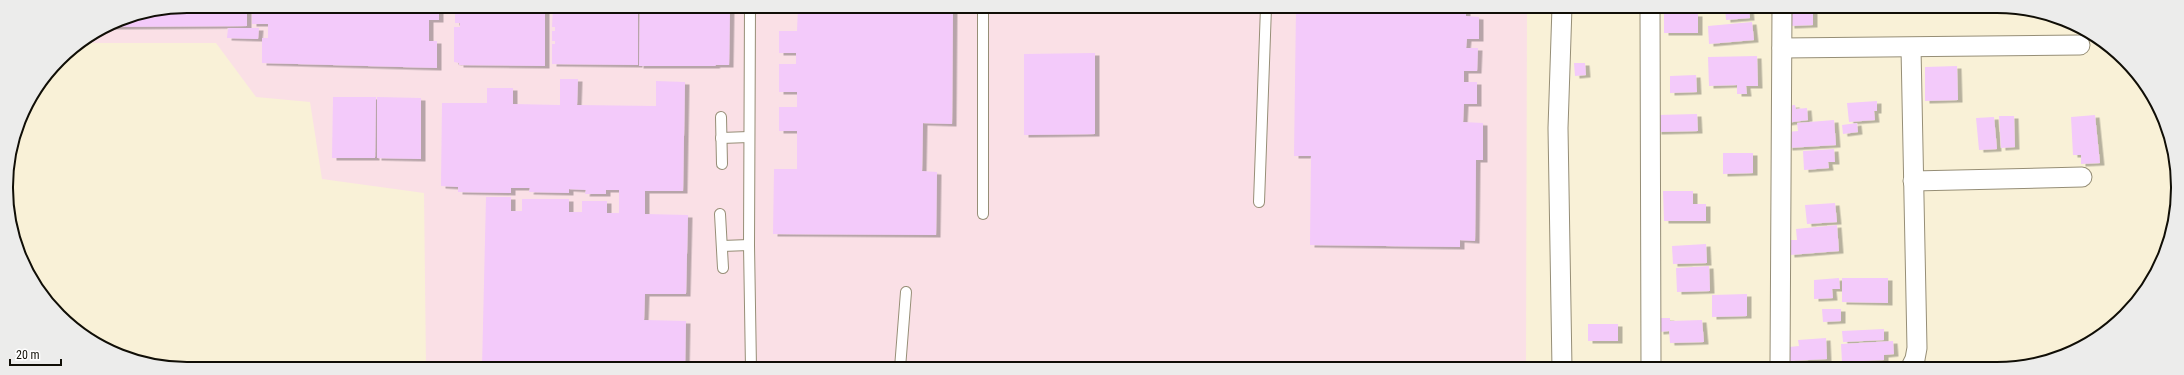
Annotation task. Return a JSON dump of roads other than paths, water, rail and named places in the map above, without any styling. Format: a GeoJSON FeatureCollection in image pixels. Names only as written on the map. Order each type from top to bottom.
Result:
{"type":"FeatureCollection","features":[{"type":"Feature","properties":{"kind":"street"},"geometry":{"type":"LineString","coordinates":[[1562,13],[1558,128],[1562,362]]}},
{"type":"Feature","properties":{"kind":"street"},"geometry":{"type":"LineString","coordinates":[[1650,13],[1651,362]]}},
{"type":"Feature","properties":{"kind":"street"},"geometry":{"type":"LineString","coordinates":[[1780,362],[1782,13]]}},
{"type":"Feature","properties":{"kind":"street"},"geometry":{"type":"LineString","coordinates":[[1782,48],[1911,48],[2080,45]]}},
{"type":"Feature","properties":{"kind":"street"},"geometry":{"type":"LineString","coordinates":[[1911,48],[1917,348],[1914,362]]}},
{"type":"Feature","properties":{"kind":"street"},"geometry":{"type":"LineString","coordinates":[[1913,181],[2082,177]]}},
{"type":"Feature","properties":{"kind":"lane"},"geometry":{"type":"LineString","coordinates":[[750,13],[749,245],[751,362]]}},
{"type":"Feature","properties":{"kind":"lane"},"geometry":{"type":"LineString","coordinates":[[983,13],[983,214]]}},
{"type":"Feature","properties":{"kind":"lane"},"geometry":{"type":"LineString","coordinates":[[1259,202],[1266,13]]}},
{"type":"Feature","properties":{"kind":"lane"},"geometry":{"type":"LineString","coordinates":[[720,117],[722,164]]}},
{"type":"Feature","properties":{"kind":"lane"},"geometry":{"type":"LineString","coordinates":[[721,138],[749,137]]}},
{"type":"Feature","properties":{"kind":"lane"},"geometry":{"type":"LineString","coordinates":[[720,214],[723,268]]}},
{"type":"Feature","properties":{"kind":"lane"},"geometry":{"type":"LineString","coordinates":[[722,246],[749,245]]}},
{"type":"Feature","properties":{"kind":"lane"},"geometry":{"type":"LineString","coordinates":[[900,362],[906,292]]}}]}
